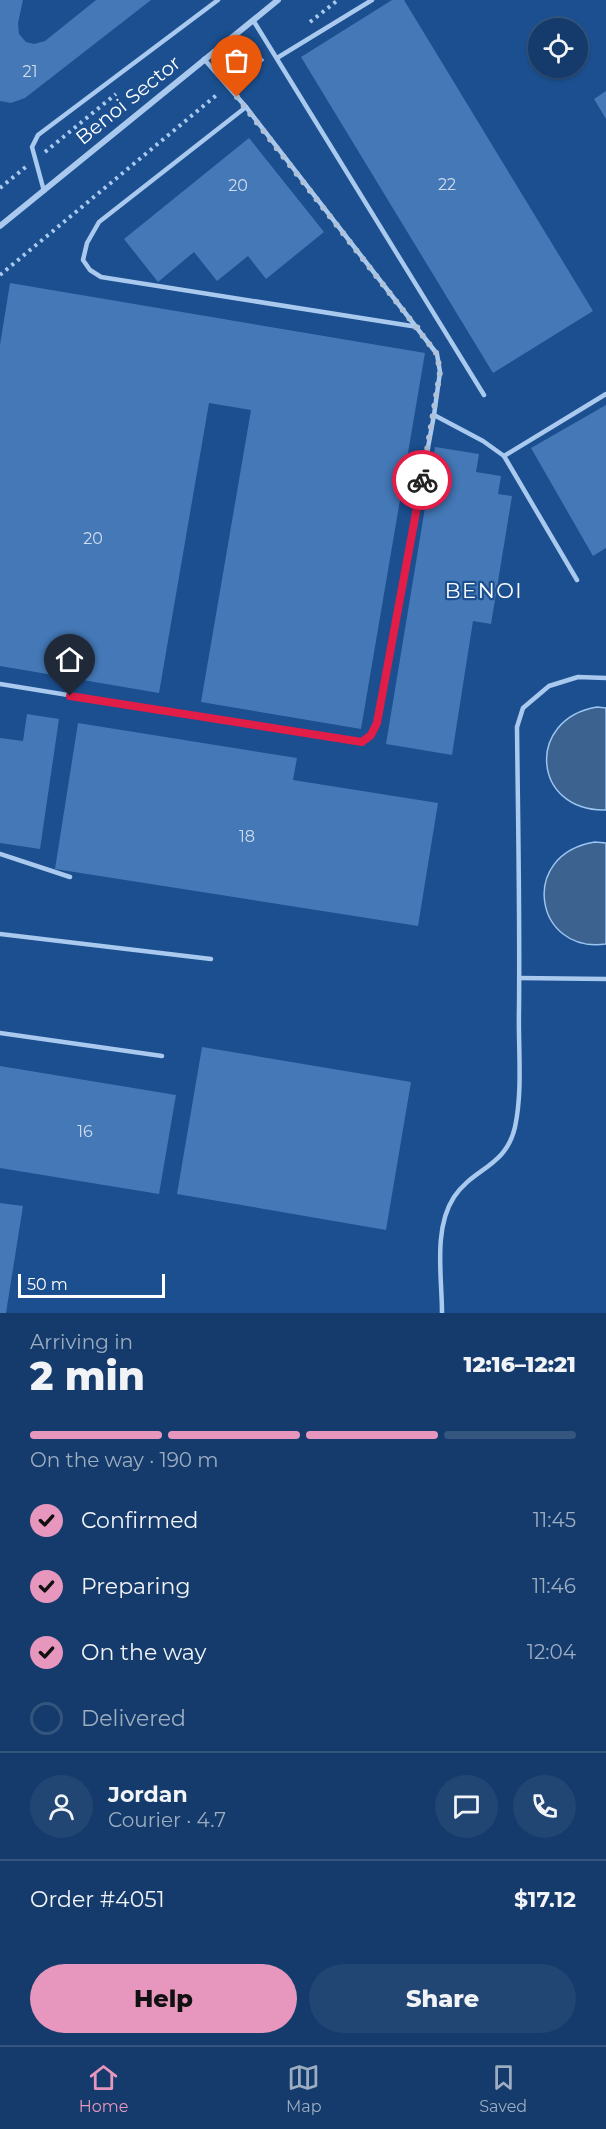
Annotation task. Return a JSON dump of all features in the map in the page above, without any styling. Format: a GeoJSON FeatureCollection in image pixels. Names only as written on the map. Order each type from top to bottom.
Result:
{"type":"FeatureCollection","features":[{"type":"Feature","properties":{"kind":"street","name":"Benoi Sector"},"geometry":{"type":"LineString","coordinates":[[0,226],[278,0]]}},
{"type":"Feature","properties":{"kind":"lane"},"geometry":{"type":"LineString","coordinates":[[44,190],[32,147],[38,135],[218,0]]}},
{"type":"Feature","properties":{"kind":"lane"},"geometry":{"type":"LineString","coordinates":[[278,58],[372,0]]}},
{"type":"Feature","properties":{"kind":"lane"},"geometry":{"type":"LineString","coordinates":[[253,20],[484,395]]}},
{"type":"Feature","properties":{"kind":"lane"},"geometry":{"type":"LineString","coordinates":[[0,684],[362,742],[371,735],[377,723],[434,415],[440,372],[437,354],[246,107],[204,58]]}},
{"type":"Feature","properties":{"kind":"lane"},"geometry":{"type":"LineString","coordinates":[[246,107],[99,222],[87,243],[83,260],[90,270],[101,277],[418,327]]}},
{"type":"Feature","properties":{"kind":"lane"},"geometry":{"type":"LineString","coordinates":[[504,456],[606,394]]}},
{"type":"Feature","properties":{"kind":"lane"},"geometry":{"type":"LineString","coordinates":[[434,415],[483,441],[504,456],[577,580]]}},
{"type":"Feature","properties":{"kind":"lane"},"geometry":{"type":"LineString","coordinates":[[442,1313],[442,1233],[448,1209],[462,1187],[504,1153],[511,1141],[515,1126],[518,1092],[519,978],[517,727],[523,708],[549,686],[578,677],[606,678]]}},
{"type":"Feature","properties":{"kind":"lane"},"geometry":{"type":"LineString","coordinates":[[0,854],[70,877]]}},
{"type":"Feature","properties":{"kind":"lane"},"geometry":{"type":"LineString","coordinates":[[0,934],[211,959]]}},
{"type":"Feature","properties":{"kind":"lane"},"geometry":{"type":"LineString","coordinates":[[519,978],[606,979]]}},
{"type":"Feature","properties":{"kind":"lane"},"geometry":{"type":"LineString","coordinates":[[0,1033],[162,1056]]}},
{"type":"Feature","properties":{"kind":"path"},"geometry":{"type":"LineString","coordinates":[[0,275],[227,86],[273,51]]}},
{"type":"Feature","properties":{"kind":"water"},"geometry":{"type":"Polygon","coordinates":[[[597,707],[606,708],[606,810],[581,807],[563,796],[552,781],[547,764],[549,745],[558,728],[574,715],[597,707]]]}},
{"type":"Feature","properties":{"kind":"water"},"geometry":{"type":"Polygon","coordinates":[[[595,842],[606,843],[606,944],[582,943],[563,934],[551,919],[545,901],[546,882],[554,864],[570,850],[595,842]]]}},
{"type":"Feature","properties":{"kind":"building"},"geometry":{"type":"Polygon","coordinates":[[[0,0],[23,0],[18,23],[19,34],[26,42],[34,44],[45,41],[96,0],[151,0],[25,98],[11,103],[0,101],[0,0]]]}},
{"type":"Feature","properties":{"kind":"building"},"geometry":{"type":"Polygon","coordinates":[[[392,0],[404,0],[593,311],[493,373],[301,57],[392,0]]]}},
{"type":"Feature","properties":{"kind":"building"},"geometry":{"type":"Polygon","coordinates":[[[606,91],[606,119],[594,99],[606,91]]]}},
{"type":"Feature","properties":{"kind":"building"},"geometry":{"type":"Polygon","coordinates":[[[249,138],[324,232],[266,279],[248,256],[217,281],[194,252],[158,282],[124,239],[249,138]]]}},
{"type":"Feature","properties":{"kind":"building"},"geometry":{"type":"Polygon","coordinates":[[[10,283],[425,353],[361,729],[201,702],[251,410],[209,403],[159,693],[0,666],[0,345],[10,283]]]}},
{"type":"Feature","properties":{"kind":"building"},"geometry":{"type":"Polygon","coordinates":[[[606,405],[606,548],[593,556],[531,448],[606,405]]]}},
{"type":"Feature","properties":{"kind":"building"},"geometry":{"type":"Polygon","coordinates":[[[435,447],[479,454],[476,472],[501,476],[498,494],[512,496],[491,624],[473,621],[452,755],[386,744],[435,447]]]}},
{"type":"Feature","properties":{"kind":"building"},"geometry":{"type":"Polygon","coordinates":[[[27,714],[59,719],[40,849],[0,843],[0,738],[23,741],[27,714]]]}},
{"type":"Feature","properties":{"kind":"building"},"geometry":{"type":"Polygon","coordinates":[[[78,723],[297,758],[293,780],[438,803],[418,926],[55,869],[78,723]]]}},
{"type":"Feature","properties":{"kind":"building"},"geometry":{"type":"Polygon","coordinates":[[[202,1047],[411,1082],[386,1230],[177,1194],[202,1047]]]}},
{"type":"Feature","properties":{"kind":"building"},"geometry":{"type":"Polygon","coordinates":[[[0,1066],[176,1095],[159,1194],[0,1168],[0,1066]]]}},
{"type":"Feature","properties":{"kind":"building"},"geometry":{"type":"Polygon","coordinates":[[[0,1203],[23,1206],[6,1313],[0,1313],[0,1203]]]}},
{"type":"Feature","properties":{"kind":"way so far"},"geometry":{"type":"LineString","coordinates":[[237,97],[437,354],[440,372],[422,480]]}},
{"type":"Feature","properties":{"kind":"district","name":"BENOI"},"geometry":{"type":"Point","coordinates":[484,590]}},
{"type":"Feature","properties":{"kind":"route"},"geometry":{"type":"LineString","coordinates":[[70,696],[362,742],[371,735],[377,723],[422,480]]}}]}
